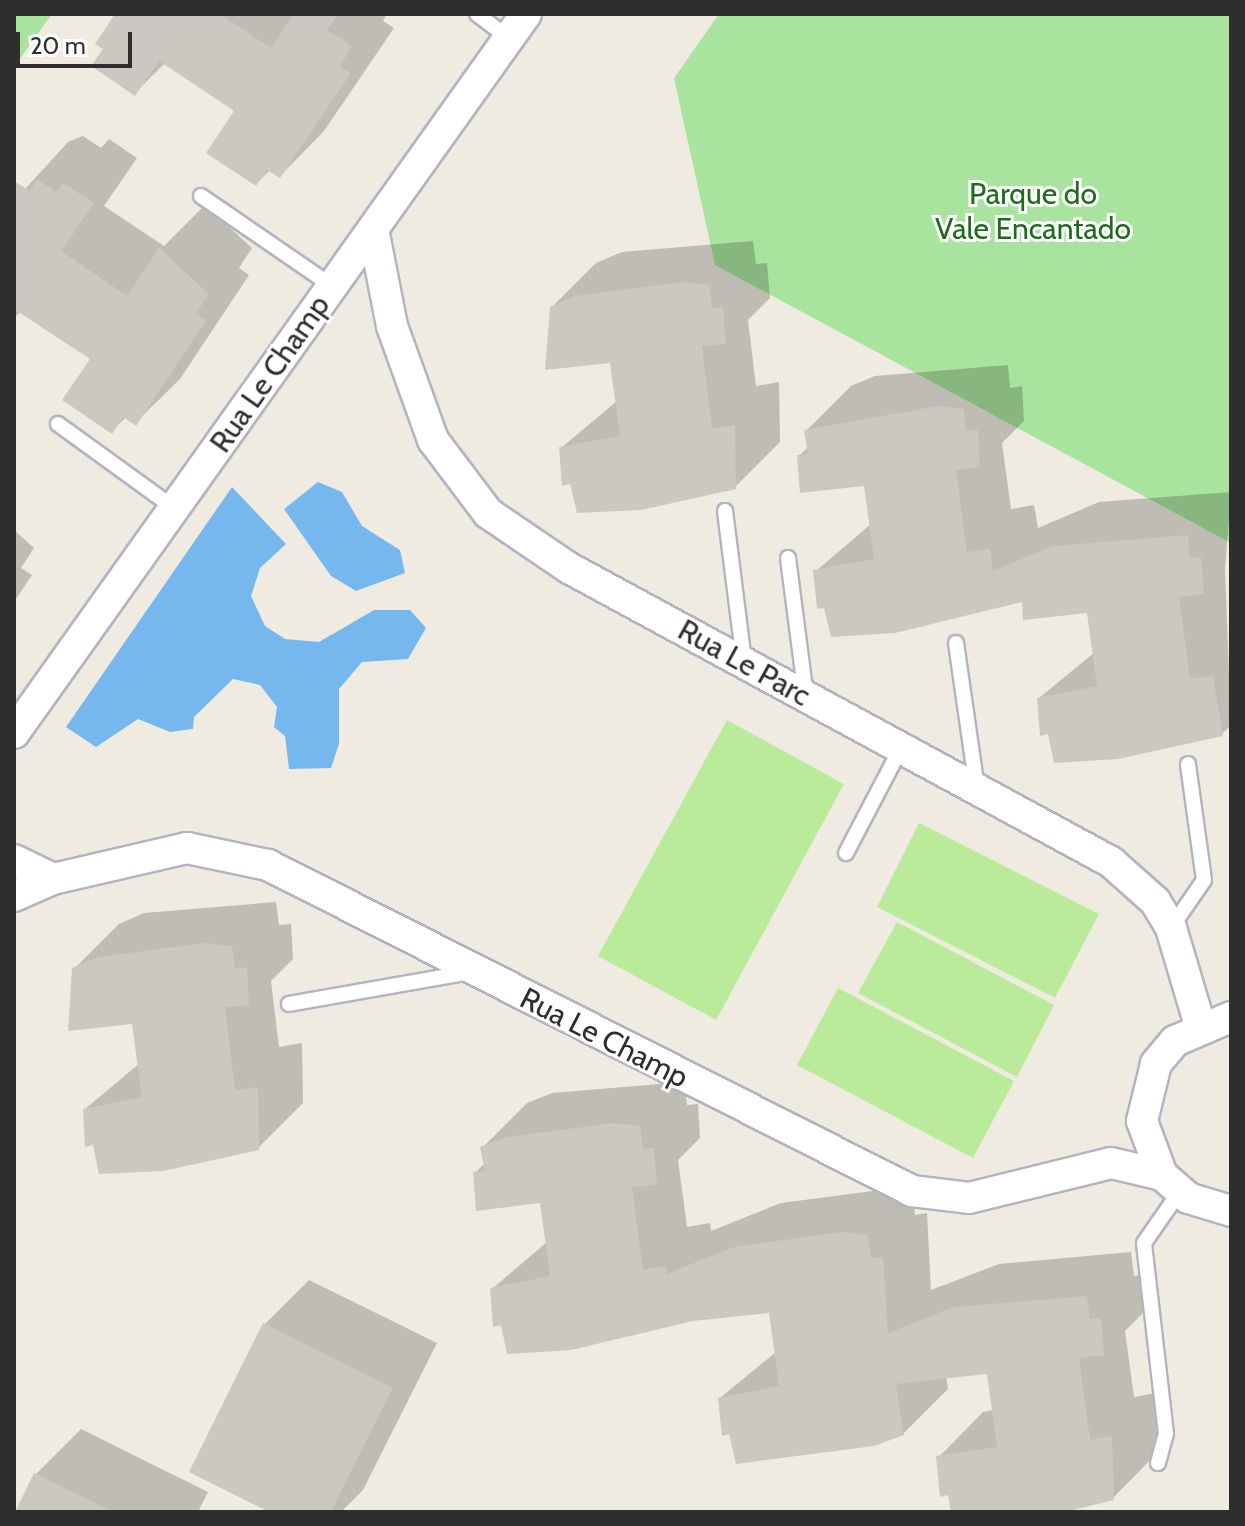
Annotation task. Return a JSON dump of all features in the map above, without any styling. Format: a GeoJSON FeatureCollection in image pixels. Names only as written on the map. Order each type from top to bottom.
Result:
{"type":"FeatureCollection","features":[{"type":"Feature","properties":{"kind":"street","name":"Rua Le Champ"},"geometry":{"type":"LineString","coordinates":[[14,733],[518,26]]}},
{"type":"Feature","properties":{"kind":"street","name":"Rua Le Parc"},"geometry":{"type":"LineString","coordinates":[[373,229],[412,387],[433,440],[468,490],[530,545],[1111,862],[1155,901],[1171,928],[1200,1025]]}},
{"type":"Feature","properties":{"kind":"street","name":"Rua Le Champ"},"geometry":{"type":"LineString","coordinates":[[14,896],[53,879],[187,848],[229,852],[912,1191],[969,1198],[1111,1163],[1171,1183],[1231,1211]]}},
{"type":"Feature","properties":{"kind":"street"},"geometry":{"type":"LineString","coordinates":[[14,860],[53,879]]}},
{"type":"Feature","properties":{"kind":"street"},"geometry":{"type":"LineString","coordinates":[[1171,1183],[1145,1135],[1145,1091],[1165,1052],[1200,1025],[1231,1017]]}},
{"type":"Feature","properties":{"kind":"lane"},"geometry":{"type":"LineString","coordinates":[[477,14],[518,26]]}},
{"type":"Feature","properties":{"kind":"lane"},"geometry":{"type":"LineString","coordinates":[[201,196],[332,286]]}},
{"type":"Feature","properties":{"kind":"lane"},"geometry":{"type":"LineString","coordinates":[[58,424],[174,508]]}},
{"type":"Feature","properties":{"kind":"lane"},"geometry":{"type":"LineString","coordinates":[[725,511],[745,663]]}},
{"type":"Feature","properties":{"kind":"lane"},"geometry":{"type":"LineString","coordinates":[[788,558],[806,698]]}},
{"type":"Feature","properties":{"kind":"lane"},"geometry":{"type":"LineString","coordinates":[[956,643],[977,790]]}},
{"type":"Feature","properties":{"kind":"lane"},"geometry":{"type":"LineString","coordinates":[[846,853],[901,748]]}},
{"type":"Feature","properties":{"kind":"lane"},"geometry":{"type":"LineString","coordinates":[[1171,928],[1204,880],[1188,764]]}},
{"type":"Feature","properties":{"kind":"lane"},"geometry":{"type":"LineString","coordinates":[[289,1004],[475,972]]}},
{"type":"Feature","properties":{"kind":"lane"},"geometry":{"type":"LineString","coordinates":[[1158,1463],[1166,1434],[1144,1243],[1171,1183]]}},
{"type":"Feature","properties":{"kind":"green space"},"geometry":{"type":"Polygon","coordinates":[[[14,14],[52,14],[14,67],[14,14]]]}},
{"type":"Feature","properties":{"kind":"green space","name":"Parque do Vale Encantado"},"geometry":{"type":"Polygon","coordinates":[[[719,14],[1231,14],[1231,543],[715,265],[674,78],[719,14]]]}},
{"type":"Feature","properties":{"kind":"green space"},"geometry":{"type":"Polygon","coordinates":[[[727,720],[844,784],[716,1020],[598,956],[727,720]]]}},
{"type":"Feature","properties":{"kind":"green space"},"geometry":{"type":"Polygon","coordinates":[[[919,823],[1099,914],[1055,998],[877,907],[919,823]]]}},
{"type":"Feature","properties":{"kind":"green space"},"geometry":{"type":"Polygon","coordinates":[[[897,922],[1054,1005],[1017,1077],[858,993],[897,922]]]}},
{"type":"Feature","properties":{"kind":"green space"},"geometry":{"type":"Polygon","coordinates":[[[838,988],[1014,1081],[973,1158],[797,1065],[838,988]]]}},
{"type":"Feature","properties":{"kind":"water"},"geometry":{"type":"Polygon","coordinates":[[[318,482],[342,492],[362,526],[400,550],[405,573],[356,591],[331,576],[284,509],[318,482]]]}},
{"type":"Feature","properties":{"kind":"water"},"geometry":{"type":"Polygon","coordinates":[[[232,487],[286,544],[260,568],[251,596],[265,626],[285,639],[319,642],[374,610],[410,610],[426,628],[408,659],[362,662],[339,689],[339,744],[331,768],[289,769],[285,736],[274,727],[277,707],[260,685],[233,679],[194,717],[193,729],[170,732],[138,719],[96,747],[66,727],[232,487]]]}},
{"type":"Feature","properties":{"kind":"building"},"geometry":{"type":"Polygon","coordinates":[[[115,14],[220,14],[271,48],[294,14],[338,14],[327,30],[352,46],[340,66],[351,73],[280,178],[267,170],[256,186],[206,153],[234,111],[159,61],[135,96],[91,66],[103,49],[95,44],[115,14]]]}},
{"type":"Feature","properties":{"kind":"building"},"geometry":{"type":"Polygon","coordinates":[[[37,179],[56,192],[63,183],[94,203],[61,251],[127,296],[159,248],[209,294],[196,313],[206,320],[136,426],[123,417],[112,434],[62,400],[90,359],[14,309],[14,181],[30,191],[37,179]]]}},
{"type":"Feature","properties":{"kind":"building"},"geometry":{"type":"Polygon","coordinates":[[[683,282],[709,285],[712,308],[723,307],[726,344],[702,346],[712,429],[735,425],[736,489],[641,510],[577,513],[570,484],[562,486],[559,447],[620,436],[610,363],[545,370],[550,307],[575,296],[683,282]]]}},
{"type":"Feature","properties":{"kind":"building"},"geometry":{"type":"Polygon","coordinates":[[[938,406],[964,409],[966,431],[978,430],[980,467],[956,470],[967,552],[990,549],[993,571],[1053,546],[1188,535],[1190,558],[1201,557],[1204,594],[1179,597],[1190,679],[1213,676],[1223,736],[1118,759],[1054,763],[1048,734],[1040,736],[1037,698],[1097,686],[1087,613],[1023,620],[1022,602],[895,633],[831,637],[824,608],[817,609],[813,570],[874,559],[864,486],[800,493],[797,455],[808,454],[804,430],[938,406]]]}},
{"type":"Feature","properties":{"kind":"building"},"geometry":{"type":"Polygon","coordinates":[[[206,943],[232,946],[235,969],[247,967],[249,1005],[225,1007],[235,1090],[258,1087],[259,1150],[163,1171],[99,1174],[93,1145],[85,1147],[83,1109],[142,1097],[132,1024],[68,1031],[72,968],[98,957],[206,943]]]}},
{"type":"Feature","properties":{"kind":"building"},"geometry":{"type":"Polygon","coordinates":[[[614,1123],[640,1126],[643,1149],[654,1148],[657,1185],[632,1187],[643,1270],[666,1266],[667,1274],[734,1247],[842,1232],[868,1235],[871,1258],[883,1257],[888,1333],[953,1307],[1087,1296],[1090,1319],[1101,1318],[1104,1355],[1079,1358],[1090,1440],[1112,1436],[1114,1500],[1065,1512],[951,1512],[948,1495],[940,1497],[936,1456],[997,1447],[987,1374],[896,1384],[904,1435],[874,1446],[736,1464],[729,1434],[722,1436],[718,1398],[779,1386],[769,1313],[693,1321],[571,1350],[507,1354],[501,1325],[493,1327],[490,1288],[550,1276],[540,1203],[476,1211],[473,1172],[485,1171],[480,1147],[506,1137],[614,1123]]]}},
{"type":"Feature","properties":{"kind":"building"},"geometry":{"type":"Polygon","coordinates":[[[263,1323],[393,1388],[331,1512],[269,1512],[189,1472],[263,1323]]]}},
{"type":"Feature","properties":{"kind":"building"},"geometry":{"type":"Polygon","coordinates":[[[34,1473],[114,1512],[15,1512],[34,1473]]]}}]}
